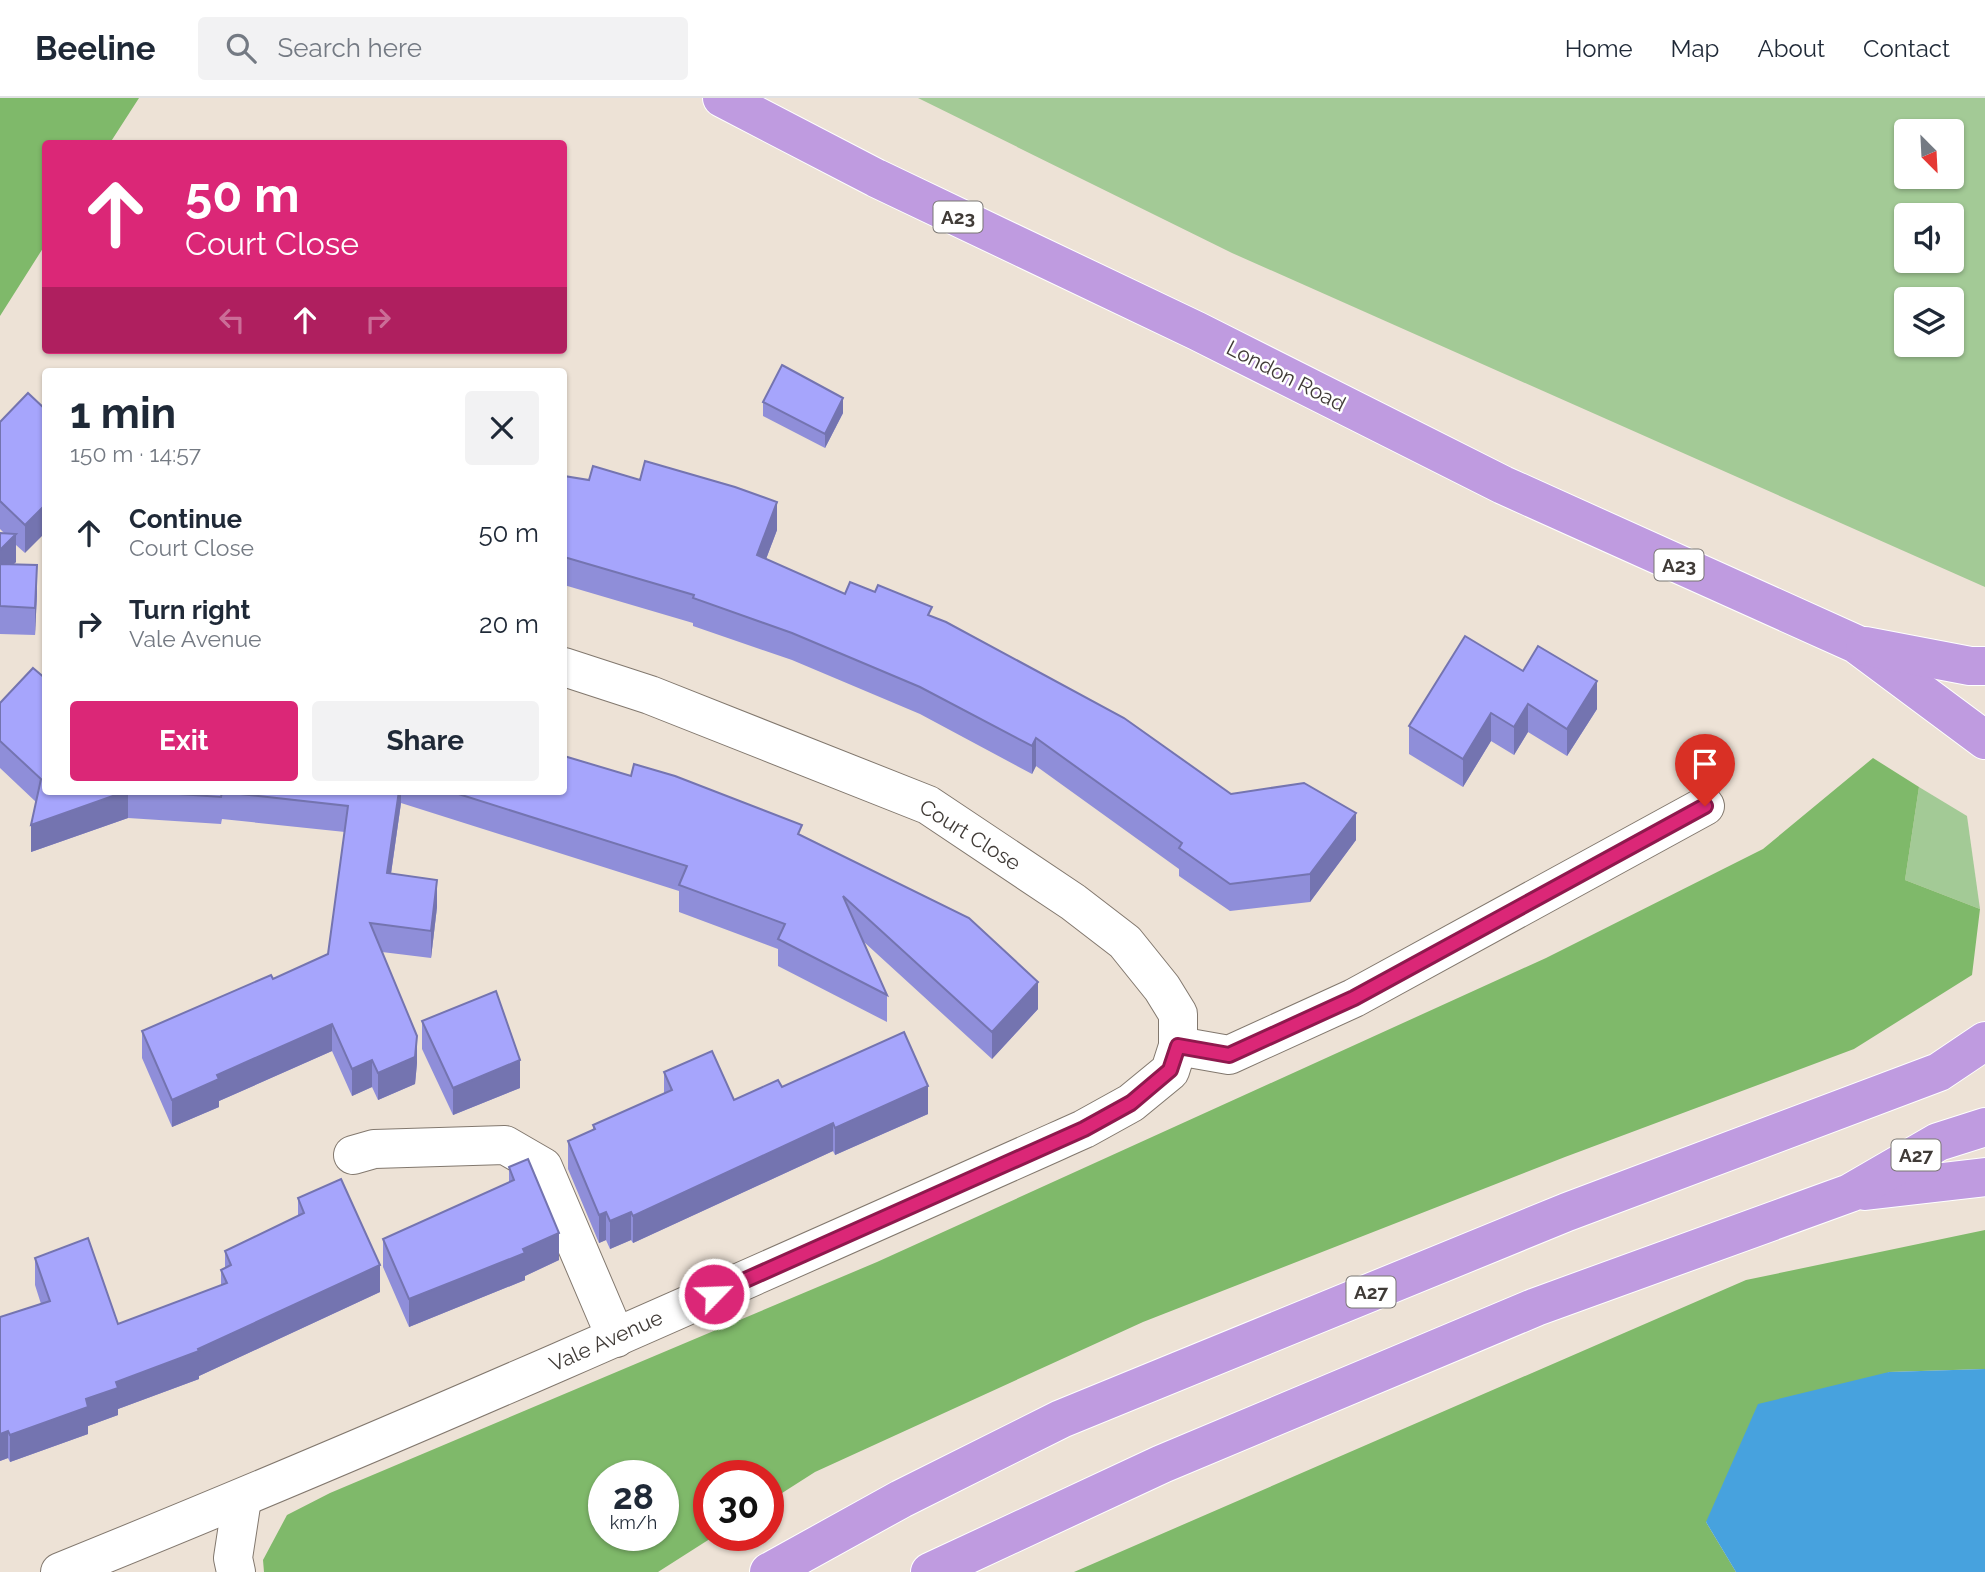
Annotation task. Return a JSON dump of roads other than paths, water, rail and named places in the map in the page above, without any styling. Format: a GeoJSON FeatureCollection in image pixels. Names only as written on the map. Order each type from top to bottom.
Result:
{"type":"FeatureCollection","features":[{"type":"Feature","properties":{"kind":"highway","name":"London Road"},"geometry":{"type":"LineString","coordinates":[[722,98],[876,178],[1197,331],[1503,485],[1856,644],[1985,740]]}},
{"type":"Feature","properties":{"kind":"highway","name":"London Road"},"geometry":{"type":"LineString","coordinates":[[1856,644],[1970,666],[1985,666]]}},
{"type":"Feature","properties":{"kind":"highway","name":"A27"},"geometry":{"type":"LineString","coordinates":[[769,1572],[901,1499],[1061,1419],[1567,1212],[1939,1072],[1985,1041]]}},
{"type":"Feature","properties":{"kind":"highway","name":"A27"},"geometry":{"type":"LineString","coordinates":[[930,1572],[1162,1464],[1536,1307],[1850,1193],[1938,1142],[1985,1127]]}},
{"type":"Feature","properties":{"kind":"highway"},"geometry":{"type":"LineString","coordinates":[[1850,1193],[1985,1177]]}},
{"type":"Feature","properties":{"kind":"street","name":"Court Close"},"geometry":{"type":"LineString","coordinates":[[567,668],[649,695],[928,805],[1073,902],[1125,942],[1162,988],[1178,1014],[1178,1046],[1170,1070],[1131,1103],[1084,1129]]}},
{"type":"Feature","properties":{"kind":"street"},"geometry":{"type":"LineString","coordinates":[[1178,1046],[1229,1055],[1354,998],[1705,806]]}},
{"type":"Feature","properties":{"kind":"street","name":"Vale Avenue"},"geometry":{"type":"LineString","coordinates":[[60,1572],[242,1499],[616,1338],[1084,1129]]}},
{"type":"Feature","properties":{"kind":"street"},"geometry":{"type":"LineString","coordinates":[[353,1155],[374,1149],[505,1144],[543,1167],[616,1338]]}},
{"type":"Feature","properties":{"kind":"street"},"geometry":{"type":"LineString","coordinates":[[236,1572],[233,1558],[242,1499]]}},
{"type":"Feature","properties":{"kind":"water"},"geometry":{"type":"Polygon","coordinates":[[[1985,1369],[1985,1572],[1736,1572],[1706,1522],[1758,1404],[1889,1372],[1985,1369]]]}}]}
